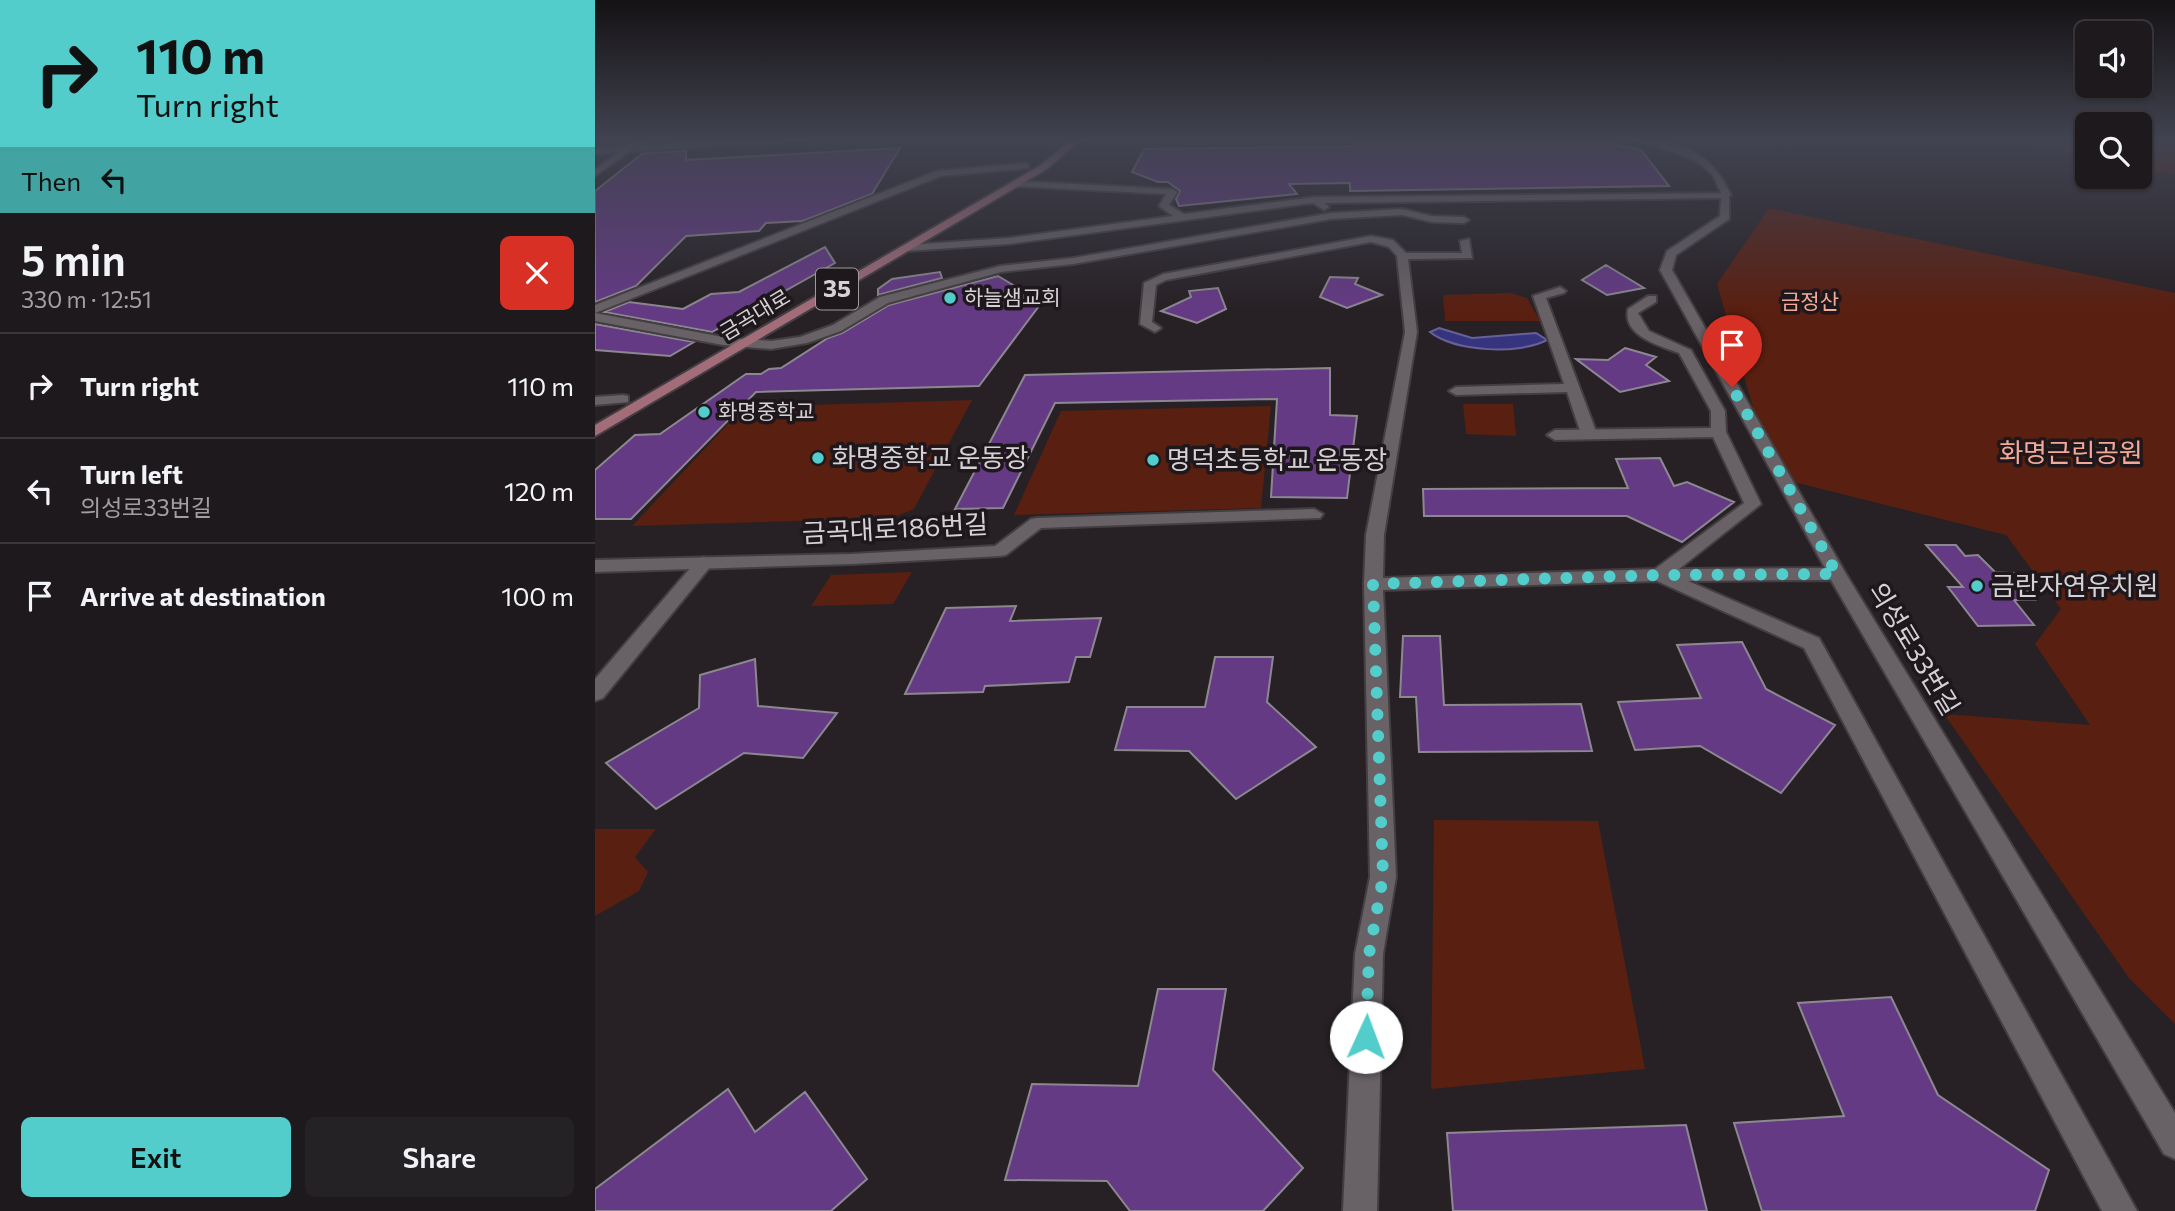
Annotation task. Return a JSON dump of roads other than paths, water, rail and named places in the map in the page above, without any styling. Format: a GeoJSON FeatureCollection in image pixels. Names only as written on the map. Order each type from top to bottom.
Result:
{"type":"FeatureCollection","features":[{"type":"Feature","properties":{"kind":"main road","name":"금곡대로"},"geometry":{"type":"LineString","coordinates":[[595,416],[972,197]]}},
{"type":"Feature","properties":{"kind":"main road","name":"금곡대로"},"geometry":{"type":"LineString","coordinates":[[595,431],[995,197]]}},
{"type":"Feature","properties":{"kind":"street"},"geometry":{"type":"LineString","coordinates":[[595,309],[880,197]]}},
{"type":"Feature","properties":{"kind":"street"},"geometry":{"type":"LineString","coordinates":[[1169,197],[1164,206],[1181,217]]}},
{"type":"Feature","properties":{"kind":"street"},"geometry":{"type":"LineString","coordinates":[[907,248],[1034,238],[1315,200],[1601,197]]}},
{"type":"Feature","properties":{"kind":"street","name":"의성로33번길"},"geometry":{"type":"LineString","coordinates":[[1725,197],[1725,217],[1671,253],[1666,270],[1837,574],[2175,1143]]}},
{"type":"Feature","properties":{"kind":"street"},"geometry":{"type":"LineString","coordinates":[[1315,200],[1336,215]]}},
{"type":"Feature","properties":{"kind":"street"},"geometry":{"type":"LineString","coordinates":[[595,317],[723,341],[771,345],[802,340],[837,328],[884,300],[981,274],[1073,261],[1336,215],[1402,212],[1432,219],[1464,220]]}},
{"type":"Feature","properties":{"kind":"street"},"geometry":{"type":"LineString","coordinates":[[1155,328],[1146,324],[1150,283],[1163,277],[1371,239],[1390,242],[1399,248],[1402,256],[1411,332],[1375,536],[1373,584],[1383,877],[1369,954],[1360,1211]]}},
{"type":"Feature","properties":{"kind":"street"},"geometry":{"type":"LineString","coordinates":[[1402,256],[1468,256],[1465,241]]}},
{"type":"Feature","properties":{"kind":"street"},"geometry":{"type":"LineString","coordinates":[[977,251],[981,274]]}},
{"type":"Feature","properties":{"kind":"street"},"geometry":{"type":"LineString","coordinates":[[1560,292],[1539,296],[1589,434]]}},
{"type":"Feature","properties":{"kind":"street"},"geometry":{"type":"LineString","coordinates":[[1652,299],[1632,312],[1634,324],[1647,336],[1684,350],[1718,411],[1718,432],[1753,504],[1660,575]]}},
{"type":"Feature","properties":{"kind":"street"},"geometry":{"type":"LineString","coordinates":[[1457,391],[1572,388]]}},
{"type":"Feature","properties":{"kind":"street"},"geometry":{"type":"LineString","coordinates":[[595,401],[624,399]]}},
{"type":"Feature","properties":{"kind":"street"},"geometry":{"type":"LineString","coordinates":[[1555,435],[1718,432]]}},
{"type":"Feature","properties":{"kind":"street","name":"금곡대로186번길"},"geometry":{"type":"LineString","coordinates":[[595,566],[1000,551],[1037,523],[1314,514]]}},
{"type":"Feature","properties":{"kind":"street"},"geometry":{"type":"LineString","coordinates":[[595,693],[704,563]]}},
{"type":"Feature","properties":{"kind":"street"},"geometry":{"type":"LineString","coordinates":[[1373,584],[1660,575],[1837,574]]}},
{"type":"Feature","properties":{"kind":"street"},"geometry":{"type":"LineString","coordinates":[[1660,575],[1812,643],[2120,1211]]}},
{"type":"Feature","properties":{"kind":"place","name":"하늘샘교회"},"geometry":{"type":"Point","coordinates":[950,298]}},
{"type":"Feature","properties":{"kind":"place","name":"화명중학교"},"geometry":{"type":"Point","coordinates":[704,412]}},
{"type":"Feature","properties":{"kind":"place","name":"화명중학교 운동장"},"geometry":{"type":"Point","coordinates":[818,458]}},
{"type":"Feature","properties":{"kind":"place","name":"명덕초등학교 운동장"},"geometry":{"type":"Point","coordinates":[1153,460]}},
{"type":"Feature","properties":{"kind":"place","name":"금란자연유치원"},"geometry":{"type":"Point","coordinates":[1977,586]}},
{"type":"Feature","properties":{"kind":"park label","name":"금정산"},"geometry":{"type":"Point","coordinates":[1810,302]}},
{"type":"Feature","properties":{"kind":"park label","name":"화명근린공원"},"geometry":{"type":"Point","coordinates":[2071,453]}}]}
